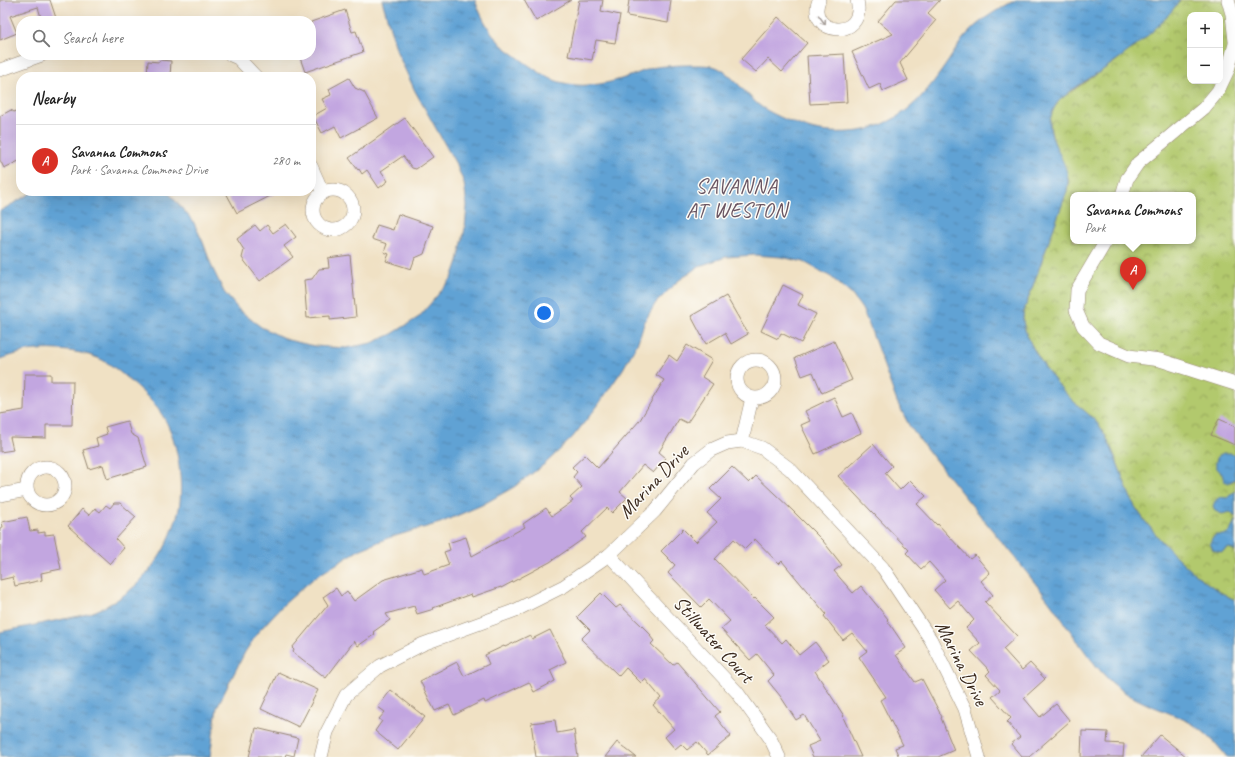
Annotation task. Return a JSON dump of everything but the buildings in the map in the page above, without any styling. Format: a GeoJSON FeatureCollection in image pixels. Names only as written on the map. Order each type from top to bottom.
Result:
{"type":"FeatureCollection","features":[{"type":"Feature","properties":{"kind":"street"},"geometry":{"type":"LineString","coordinates":[[819,0],[817,10],[818,17],[822,22],[833,29],[840,29],[852,24],[858,13],[857,0]]}},
{"type":"Feature","properties":{"kind":"street"},"geometry":{"type":"LineString","coordinates":[[1228,0],[1232,14],[1235,41]]}},
{"type":"Feature","properties":{"kind":"street"},"geometry":{"type":"LineString","coordinates":[[1123,192],[1127,179],[1138,163],[1204,108],[1218,91],[1228,70],[1235,44]]}},
{"type":"Feature","properties":{"kind":"street"},"geometry":{"type":"LineString","coordinates":[[0,70],[28,60]]}},
{"type":"Feature","properties":{"kind":"street"},"geometry":{"type":"LineString","coordinates":[[241,60],[251,72]]}},
{"type":"Feature","properties":{"kind":"street"},"geometry":{"type":"LineString","coordinates":[[316,177],[323,193]]}},
{"type":"Feature","properties":{"kind":"street"},"geometry":{"type":"LineString","coordinates":[[1104,244],[1077,290],[1076,310],[1083,326],[1100,343],[1129,356],[1160,360],[1235,384]]}},
{"type":"Feature","properties":{"kind":"street"},"geometry":{"type":"LineString","coordinates":[[742,441],[752,398]]}},
{"type":"Feature","properties":{"kind":"street","name":"Marina Drive"},"geometry":{"type":"LineString","coordinates":[[321,757],[327,732],[346,696],[380,666],[423,644],[516,610],[564,586],[609,555],[655,510],[694,463],[711,450],[727,443],[742,441],[762,448],[790,469],[883,568],[931,640],[965,709],[979,757]]}},
{"type":"Feature","properties":{"kind":"street"},"geometry":{"type":"LineString","coordinates":[[0,495],[27,490]]}},
{"type":"Feature","properties":{"kind":"street","name":"Stillwater Court"},"geometry":{"type":"LineString","coordinates":[[609,555],[736,692],[770,738],[779,757]]}},
{"type":"Feature","properties":{"kind":"green space"},"geometry":{"type":"Polygon","coordinates":[[[1180,0],[1235,0],[1235,600],[1197,576],[1164,544],[1145,521],[1133,503],[1110,446],[1101,428],[1091,416],[1071,399],[1057,383],[1034,349],[1024,326],[1023,317],[1026,305],[1067,191],[1069,181],[1051,131],[1050,121],[1052,112],[1059,100],[1116,61],[1175,7],[1180,0]]]}},
{"type":"Feature","properties":{"kind":"water"},"geometry":{"type":"Polygon","coordinates":[[[382,0],[475,0],[487,25],[504,47],[526,64],[551,79],[567,84],[590,85],[614,81],[657,67],[707,65],[725,72],[754,101],[764,109],[779,117],[814,130],[826,132],[857,131],[883,124],[906,111],[933,83],[968,33],[991,14],[1016,0],[1180,0],[1163,21],[1144,39],[1112,64],[1070,91],[1059,101],[1051,115],[1050,129],[1055,145],[1065,167],[1068,182],[1067,191],[1023,317],[1024,326],[1028,337],[1041,361],[1071,399],[1091,416],[1101,428],[1110,446],[1133,503],[1145,521],[1164,544],[1197,576],[1235,600],[1235,757],[1227,757],[1209,737],[1193,724],[1147,704],[1119,688],[1110,681],[1092,661],[1046,597],[910,427],[897,402],[862,309],[852,295],[831,277],[804,262],[781,257],[755,255],[726,257],[699,266],[678,281],[655,304],[645,321],[637,344],[623,369],[596,408],[572,438],[546,463],[514,487],[482,505],[440,523],[388,538],[359,550],[314,578],[283,605],[258,632],[245,652],[217,707],[210,757],[0,757],[0,632],[90,613],[100,609],[128,592],[150,570],[167,543],[178,513],[181,494],[180,471],[176,449],[167,423],[148,397],[115,368],[90,355],[61,350],[31,350],[0,359],[0,211],[26,196],[171,196],[193,221],[224,292],[239,310],[261,327],[288,340],[314,346],[346,348],[372,343],[392,334],[419,317],[452,278],[458,261],[465,228],[467,206],[464,183],[457,166],[415,91],[397,52],[382,0]]]}},
{"type":"Feature","properties":{"kind":"water"},"geometry":{"type":"Polygon","coordinates":[[[1223,453],[1231,453],[1235,457],[1235,479],[1229,483],[1224,481],[1222,474],[1216,467],[1217,458],[1223,453]]]}},
{"type":"Feature","properties":{"kind":"water"},"geometry":{"type":"Polygon","coordinates":[[[1235,491],[1235,517],[1230,512],[1222,514],[1215,511],[1213,506],[1215,501],[1220,497],[1227,498],[1235,491]]]}},
{"type":"Feature","properties":{"kind":"water"},"geometry":{"type":"Polygon","coordinates":[[[1235,520],[1235,551],[1229,548],[1221,552],[1213,550],[1210,543],[1212,538],[1216,535],[1223,535],[1230,532],[1235,520]]]}},
{"type":"Feature","properties":{"kind":"place","name":"Savanna Commons"},"geometry":{"type":"Point","coordinates":[1133,290]}},
{"type":"Feature","properties":{"kind":"district","name":"SAVANNA AT WESTON"},"geometry":{"type":"Point","coordinates":[737,198]}}]}
